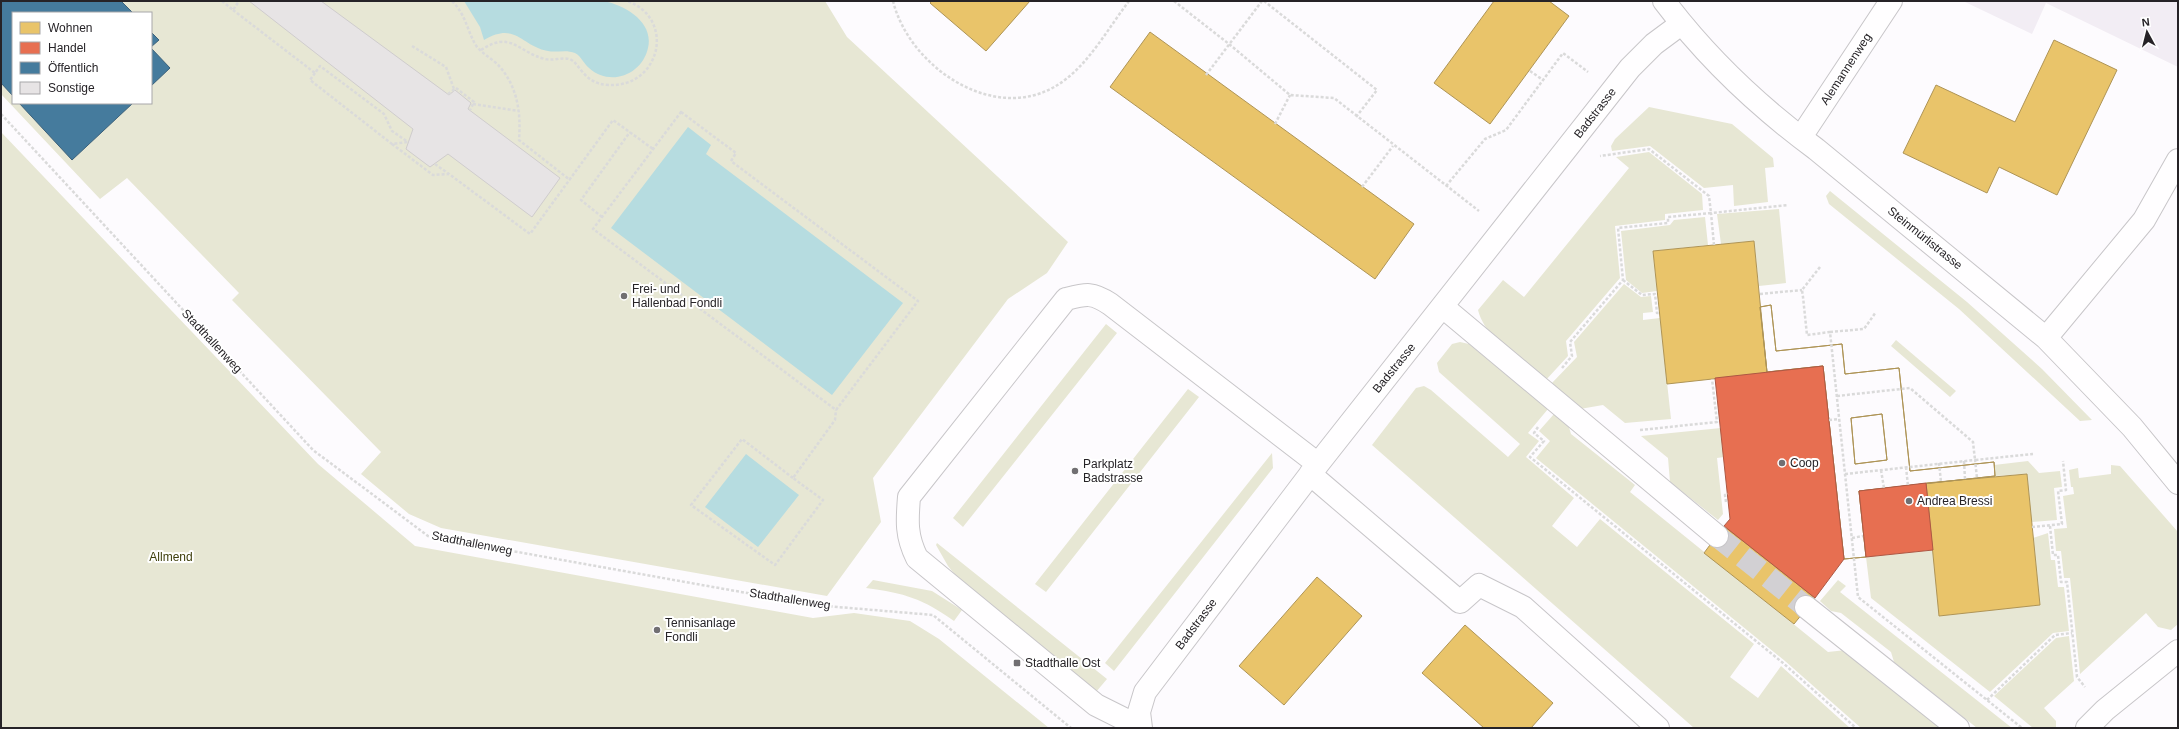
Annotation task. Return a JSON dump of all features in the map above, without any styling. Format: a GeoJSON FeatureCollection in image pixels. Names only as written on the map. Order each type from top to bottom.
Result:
{"type":"FeatureCollection","features":[{"type":"Feature","properties":{"kind":"street","name":"Steinmürlistrasse"},"geometry":{"type":"LineString","coordinates":[[1664,1],[1681,24],[1727,74],[1783,124],[2046,338],[2132,427],[2178,483]]}},
{"type":"Feature","properties":{"kind":"street","name":"Alemannenweg"},"geometry":{"type":"LineString","coordinates":[[1801,138],[1891,1]]}},
{"type":"Feature","properties":{"kind":"street","name":"Badstrasse"},"geometry":{"type":"LineString","coordinates":[[1139,728],[1139,712],[1145,692],[1314,469],[1630,68],[1654,44],[1681,24]]}},
{"type":"Feature","properties":{"kind":"street"},"geometry":{"type":"LineString","coordinates":[[2046,338],[2144,220],[2178,160]]}},
{"type":"Feature","properties":{"kind":"street"},"geometry":{"type":"LineString","coordinates":[[1139,728],[1096,705],[917,558],[910,543],[906,524],[909,496],[1066,299],[1084,294],[1097,296],[1110,304],[1314,469],[1460,602],[1480,585],[1523,607],[1658,728]]}},
{"type":"Feature","properties":{"kind":"street"},"geometry":{"type":"LineString","coordinates":[[1443,307],[1717,536]]}},
{"type":"Feature","properties":{"kind":"street"},"geometry":{"type":"LineString","coordinates":[[1806,608],[1958,728]]}},
{"type":"Feature","properties":{"kind":"street"},"geometry":{"type":"LineString","coordinates":[[2087,728],[2105,710],[2178,650]]}},
{"type":"Feature","properties":{"kind":"path"},"geometry":{"type":"LineString","coordinates":[[222,1],[315,73]]}},
{"type":"Feature","properties":{"kind":"path"},"geometry":{"type":"LineString","coordinates":[[233,10],[239,1]]}},
{"type":"Feature","properties":{"kind":"path"},"geometry":{"type":"LineString","coordinates":[[452,1],[458,7],[477,47],[500,67],[509,80],[519,111],[519,140],[570,180]]}},
{"type":"Feature","properties":{"kind":"path"},"geometry":{"type":"LineString","coordinates":[[481,50],[491,44],[503,41],[513,42],[530,54],[547,60],[569,59],[574,62],[586,77],[597,83],[608,85],[633,81],[649,69],[654,60],[657,40],[656,29],[645,11],[627,1]]}},
{"type":"Feature","properties":{"kind":"path"},"geometry":{"type":"LineString","coordinates":[[893,1],[904,28],[920,53],[954,82],[973,90],[996,96],[1022,98],[1045,91],[1066,80],[1085,60],[1129,1]]}},
{"type":"Feature","properties":{"kind":"path"},"geometry":{"type":"LineString","coordinates":[[1174,1],[1229,44],[1290,95],[1334,98],[1393,146],[1503,230]]}},
{"type":"Feature","properties":{"kind":"path"},"geometry":{"type":"LineString","coordinates":[[1206,75],[1263,1],[1377,90],[1356,117]]}},
{"type":"Feature","properties":{"kind":"path"},"geometry":{"type":"LineString","coordinates":[[412,46],[446,67],[454,89]]}},
{"type":"Feature","properties":{"kind":"path"},"geometry":{"type":"LineString","coordinates":[[1446,186],[1485,139],[1506,130],[1563,53],[1613,90]]}},
{"type":"Feature","properties":{"kind":"path"},"geometry":{"type":"LineString","coordinates":[[392,144],[408,142],[392,131],[384,114],[320,66],[310,80],[392,144],[433,175],[449,174]]}},
{"type":"Feature","properties":{"kind":"path"},"geometry":{"type":"LineString","coordinates":[[1530,71],[1543,80]]}},
{"type":"Feature","properties":{"kind":"path"},"geometry":{"type":"LineString","coordinates":[[454,89],[456,88],[474,102],[473,104]]}},
{"type":"Feature","properties":{"kind":"path"},"geometry":{"type":"LineString","coordinates":[[448,94],[454,89]]}},
{"type":"Feature","properties":{"kind":"path"},"geometry":{"type":"LineString","coordinates":[[1274,124],[1290,95]]}},
{"type":"Feature","properties":{"kind":"path"},"geometry":{"type":"LineString","coordinates":[[473,104],[519,111]]}},
{"type":"Feature","properties":{"kind":"path"},"geometry":{"type":"LineString","coordinates":[[470,110],[473,104]]}},
{"type":"Feature","properties":{"kind":"path"},"geometry":{"type":"LineString","coordinates":[[793,478],[835,420],[836,410],[918,301],[731,161],[736,153],[681,112],[593,229],[836,410]]}},
{"type":"Feature","properties":{"kind":"path","name":"Stadthallenweg"},"geometry":{"type":"LineString","coordinates":[[1,114],[313,450],[428,536],[814,604],[933,615],[1071,728]]}},
{"type":"Feature","properties":{"kind":"path"},"geometry":{"type":"LineString","coordinates":[[435,164],[530,234],[613,120],[653,149]]}},
{"type":"Feature","properties":{"kind":"path"},"geometry":{"type":"LineString","coordinates":[[602,217],[582,200],[630,132]]}},
{"type":"Feature","properties":{"kind":"path"},"geometry":{"type":"LineString","coordinates":[[1573,141],[1596,157],[1649,149],[1709,196],[1714,245]]}},
{"type":"Feature","properties":{"kind":"path"},"geometry":{"type":"LineString","coordinates":[[1362,187],[1393,146]]}},
{"type":"Feature","properties":{"kind":"path"},"geometry":{"type":"LineString","coordinates":[[1542,390],[1572,356],[1570,342],[1623,280],[1618,228],[1668,223],[1668,218],[1788,204]]}},
{"type":"Feature","properties":{"kind":"path"},"geometry":{"type":"LineString","coordinates":[[1820,267],[1802,290],[1807,335],[1864,329],[1876,312]]}},
{"type":"Feature","properties":{"kind":"path"},"geometry":{"type":"LineString","coordinates":[[1623,280],[1642,295],[1656,294],[1658,313],[1660,313]]}},
{"type":"Feature","properties":{"kind":"path"},"geometry":{"type":"LineString","coordinates":[[1760,294],[1802,290]]}},
{"type":"Feature","properties":{"kind":"path"},"geometry":{"type":"LineString","coordinates":[[1830,332],[1858,597],[2022,728]]}},
{"type":"Feature","properties":{"kind":"path"},"geometry":{"type":"LineString","coordinates":[[1615,452],[1634,430],[1717,422],[1712,379]]}},
{"type":"Feature","properties":{"kind":"path"},"geometry":{"type":"LineString","coordinates":[[1836,396],[1910,388],[1973,442],[1977,478]]}},
{"type":"Feature","properties":{"kind":"path"},"geometry":{"type":"LineString","coordinates":[[1829,420],[1839,419]]}},
{"type":"Feature","properties":{"kind":"path"},"geometry":{"type":"LineString","coordinates":[[1536,430],[1534,433],[1544,441],[1530,457],[1783,663],[1856,728]]}},
{"type":"Feature","properties":{"kind":"path"},"geometry":{"type":"LineString","coordinates":[[742,439],[793,478],[823,500],[775,566],[692,505],[742,439]]}},
{"type":"Feature","properties":{"kind":"path"},"geometry":{"type":"LineString","coordinates":[[1845,474],[2033,454]]}},
{"type":"Feature","properties":{"kind":"path"},"geometry":{"type":"LineString","coordinates":[[1964,461],[1966,479]]}},
{"type":"Feature","properties":{"kind":"path"},"geometry":{"type":"LineString","coordinates":[[2032,527],[2062,524],[2058,491],[2066,490],[2063,461]]}},
{"type":"Feature","properties":{"kind":"path"},"geometry":{"type":"LineString","coordinates":[[1939,463],[1941,482]]}},
{"type":"Feature","properties":{"kind":"path"},"geometry":{"type":"LineString","coordinates":[[1906,467],[1908,486]]}},
{"type":"Feature","properties":{"kind":"path"},"geometry":{"type":"LineString","coordinates":[[1881,470],[1884,488]]}},
{"type":"Feature","properties":{"kind":"path"},"geometry":{"type":"LineString","coordinates":[[1726,500],[1725,494],[1728,494]]}},
{"type":"Feature","properties":{"kind":"path"},"geometry":{"type":"LineString","coordinates":[[2050,526],[2053,556],[2058,555],[2061,582],[2066,582],[2077,677],[2105,710]]}},
{"type":"Feature","properties":{"kind":"path"},"geometry":{"type":"LineString","coordinates":[[1852,538],[1863,536]]}},
{"type":"Feature","properties":{"kind":"path"},"geometry":{"type":"LineString","coordinates":[[1987,700],[2055,635],[2072,634]]}},
{"type":"Feature","properties":{"kind":"shaded area"},"geometry":{"type":"Polygon","coordinates":[[[1963,1],[2178,1],[2178,67],[2046,3],[2032,34],[1963,1]]]}},
{"type":"Feature","properties":{"kind":"green space","name":"Frei- und Hallenbad Fondli"},"geometry":{"type":"Polygon","coordinates":[[[1,1],[825,1],[847,37],[1068,242],[1047,273],[1008,299],[873,478],[881,522],[827,596],[441,528],[409,514],[361,474],[381,452],[232,300],[239,293],[127,178],[100,199],[1,94],[1,1]]]}},
{"type":"Feature","properties":{"kind":"green space"},"geometry":{"type":"Polygon","coordinates":[[[1649,107],[1732,124],[1773,158],[1774,167],[1765,168],[1768,202],[1734,206],[1733,185],[1704,188],[1650,146],[1612,151],[1611,146],[1615,139],[1649,107]]]}},
{"type":"Feature","properties":{"kind":"green space","name":"Allmend"},"geometry":{"type":"Polygon","coordinates":[[[1,132],[318,464],[415,546],[813,618],[854,613],[910,621],[939,639],[1049,728],[1,728],[1,132]]]}},
{"type":"Feature","properties":{"kind":"green space"},"geometry":{"type":"Polygon","coordinates":[[[1649,152],[1702,194],[1703,210],[1665,214],[1665,220],[1615,226],[1620,278],[1566,341],[1568,356],[1545,381],[1496,340],[1482,321],[1478,310],[1503,280],[1524,297],[1629,168],[1616,157],[1649,152]]]}},
{"type":"Feature","properties":{"kind":"green space"},"geometry":{"type":"Polygon","coordinates":[[[1830,191],[1967,302],[2042,369],[2092,420],[2080,421],[1959,309],[1829,204],[1826,196],[1830,191]]]}},
{"type":"Feature","properties":{"kind":"green space"},"geometry":{"type":"Polygon","coordinates":[[[1779,209],[1786,283],[1759,286],[1754,241],[1721,244],[1717,214],[1779,209]]]}},
{"type":"Feature","properties":{"kind":"green space"},"geometry":{"type":"Polygon","coordinates":[[[1705,217],[1708,245],[1653,251],[1657,291],[1642,293],[1626,280],[1621,231],[1670,225],[1674,220],[1705,217]]]}},
{"type":"Feature","properties":{"kind":"green space"},"geometry":{"type":"Polygon","coordinates":[[[1624,284],[1641,297],[1651,296],[1653,312],[1643,313],[1643,320],[1660,318],[1671,419],[1625,423],[1603,405],[1580,409],[1550,385],[1577,357],[1574,342],[1624,284]]]}},
{"type":"Feature","properties":{"kind":"green space"},"geometry":{"type":"Polygon","coordinates":[[[1106,324],[1117,333],[963,527],[953,518],[1106,324]]]}},
{"type":"Feature","properties":{"kind":"green space"},"geometry":{"type":"Polygon","coordinates":[[[1896,340],[1956,391],[1950,397],[1891,346],[1896,340]]]}},
{"type":"Feature","properties":{"kind":"green space"},"geometry":{"type":"Polygon","coordinates":[[[1460,342],[1469,344],[1548,409],[1528,433],[1539,441],[1526,457],[1574,498],[1552,526],[1577,547],[1600,519],[1754,644],[1730,677],[1758,698],[1781,666],[1850,728],[1694,728],[1372,445],[1416,388],[1424,386],[1431,390],[1508,457],[1520,444],[1439,372],[1437,363],[1452,344],[1460,342]]]}},
{"type":"Feature","properties":{"kind":"green space"},"geometry":{"type":"Polygon","coordinates":[[[1188,389],[1199,397],[1046,592],[1035,584],[1188,389]]]}},
{"type":"Feature","properties":{"kind":"green space"},"geometry":{"type":"Polygon","coordinates":[[[1554,414],[1568,424],[1571,434],[1635,485],[1630,492],[1828,652],[1846,650],[1942,728],[1861,728],[1785,661],[1536,458],[1550,441],[1539,431],[1554,414]]]}},
{"type":"Feature","properties":{"kind":"green space"},"geometry":{"type":"Polygon","coordinates":[[[1721,428],[1724,457],[1717,458],[1723,514],[1718,520],[1670,482],[1668,458],[1641,436],[1721,428]]]}},
{"type":"Feature","properties":{"kind":"green space"},"geometry":{"type":"Polygon","coordinates":[[[1272,453],[1273,468],[1114,671],[1105,663],[1272,453]]]}},
{"type":"Feature","properties":{"kind":"green space"},"geometry":{"type":"Polygon","coordinates":[[[2028,461],[2039,473],[2060,471],[2062,487],[2054,488],[2057,520],[2031,522],[2027,474],[1995,476],[1994,465],[2028,461]]]}},
{"type":"Feature","properties":{"kind":"green space"},"geometry":{"type":"Polygon","coordinates":[[[2111,465],[2120,466],[2178,532],[2178,624],[2171,630],[2158,627],[2146,613],[2080,674],[2070,578],[2064,578],[2061,551],[2056,551],[2054,529],[2067,528],[2063,496],[2074,494],[2073,487],[2071,487],[2069,470],[2078,468],[2079,478],[2111,474],[2111,465]]]}},
{"type":"Feature","properties":{"kind":"green space"},"geometry":{"type":"Polygon","coordinates":[[[2048,533],[2051,560],[2055,560],[2058,587],[2064,587],[2069,631],[2053,633],[1990,692],[1871,598],[1866,557],[1933,550],[1939,616],[2040,605],[2033,538],[2048,533]]]}},
{"type":"Feature","properties":{"kind":"green space"},"geometry":{"type":"Polygon","coordinates":[[[937,543],[1107,679],[1096,692],[960,581],[948,566],[936,545],[937,543]]]}},
{"type":"Feature","properties":{"kind":"green space"},"geometry":{"type":"Polygon","coordinates":[[[873,580],[932,591],[962,610],[954,621],[933,607],[913,598],[892,592],[866,588],[873,580]]]}},
{"type":"Feature","properties":{"kind":"green space"},"geometry":{"type":"Polygon","coordinates":[[[1838,580],[1846,586],[1840,592],[2012,728],[1977,728],[1894,662],[1891,652],[1841,613],[1831,611],[1820,601],[1838,580]]]}},
{"type":"Feature","properties":{"kind":"green space"},"geometry":{"type":"Polygon","coordinates":[[[2069,636],[2074,681],[2044,708],[2056,721],[2056,728],[2033,728],[1994,696],[2056,638],[2069,636]]]}},
{"type":"Feature","properties":{"kind":"water"},"geometry":{"type":"Polygon","coordinates":[[[464,1],[604,1],[612,3],[629,11],[643,23],[647,30],[649,39],[648,48],[645,57],[632,71],[624,75],[606,77],[597,74],[585,64],[579,56],[572,52],[551,51],[539,48],[518,36],[504,33],[484,40],[480,27],[464,1]]]}},
{"type":"Feature","properties":{"kind":"water"},"geometry":{"type":"Polygon","coordinates":[[[688,127],[711,145],[706,154],[903,303],[832,395],[611,228],[688,127]]]}},
{"type":"Feature","properties":{"kind":"water"},"geometry":{"type":"Polygon","coordinates":[[[746,454],[799,495],[758,547],[705,507],[746,454]]]}},
{"type":"Feature","properties":{"kind":"building: Wohnen"},"geometry":{"type":"Polygon","coordinates":[[[932,1],[1030,1],[986,51],[930,3],[932,1]]]}},
{"type":"Feature","properties":{"kind":"building: Wohnen"},"geometry":{"type":"Polygon","coordinates":[[[1494,1],[1549,1],[1569,16],[1490,124],[1434,83],[1494,1]]]}},
{"type":"Feature","properties":{"kind":"building: Wohnen"},"geometry":{"type":"Polygon","coordinates":[[[1150,32],[1414,224],[1375,279],[1110,87],[1150,32]]]}},
{"type":"Feature","properties":{"kind":"building: Wohnen"},"geometry":{"type":"Polygon","coordinates":[[[2054,40],[2117,70],[2057,195],[1999,167],[1987,193],[1903,153],[1936,85],[2015,122],[2054,40]]]}},
{"type":"Feature","properties":{"kind":"building: Wohnen"},"geometry":{"type":"Polygon","coordinates":[[[1754,241],[1767,373],[1667,384],[1653,251],[1754,241]]]}},
{"type":"Feature","properties":{"kind":"building: Wohnen"},"geometry":{"type":"Polygon","coordinates":[[[1771,305],[1776,351],[1842,344],[1845,374],[1899,368],[1910,471],[1994,462],[1995,476],[1859,491],[1866,557],[1844,559],[1823,366],[1767,372],[1760,307],[1771,305]],[[1882,414],[1851,418],[1855,464],[1887,460],[1882,414]]]}},
{"type":"Feature","properties":{"kind":"building: Wohnen"},"geometry":{"type":"Polygon","coordinates":[[[1771,305],[1776,351],[1842,344],[1845,374],[1899,368],[1910,471],[1994,462],[1995,476],[1859,491],[1866,557],[1844,559],[1823,366],[1767,372],[1760,307],[1771,305]]]}},
{"type":"Feature","properties":{"kind":"building: Wohnen"},"geometry":{"type":"Polygon","coordinates":[[[1882,414],[1887,460],[1855,464],[1851,418],[1882,414]]]}},
{"type":"Feature","properties":{"kind":"building: Wohnen"},"geometry":{"type":"Polygon","coordinates":[[[2027,474],[2040,605],[1939,616],[1926,483],[2027,474]]]}},
{"type":"Feature","properties":{"kind":"building: Wohnen"},"geometry":{"type":"Polygon","coordinates":[[[1724,526],[1815,598],[1794,624],[1704,553],[1724,526]]]}},
{"type":"Feature","properties":{"kind":"building: Wohnen"},"geometry":{"type":"Polygon","coordinates":[[[1317,577],[1362,616],[1284,705],[1239,666],[1317,577]]]}},
{"type":"Feature","properties":{"kind":"building: Wohnen"},"geometry":{"type":"Polygon","coordinates":[[[1465,625],[1553,703],[1531,728],[1484,728],[1422,673],[1465,625]]]}},
{"type":"Feature","properties":{"kind":"building: Handel"},"geometry":{"type":"Polygon","coordinates":[[[1823,366],[1844,559],[1815,598],[1724,526],[1730,519],[1715,378],[1823,366]]]}},
{"type":"Feature","properties":{"kind":"building: Handel"},"geometry":{"type":"Polygon","coordinates":[[[1926,483],[1933,550],[1866,557],[1859,491],[1926,483]]]}},
{"type":"Feature","properties":{"kind":"building: Öffentlich"},"geometry":{"type":"Polygon","coordinates":[[[1,1],[121,1],[132,12],[12,12],[12,95],[1,83],[1,1]]]}},
{"type":"Feature","properties":{"kind":"building: Öffentlich"},"geometry":{"type":"Polygon","coordinates":[[[152,33],[159,40],[152,46],[152,33]]]}},
{"type":"Feature","properties":{"kind":"building: Öffentlich"},"geometry":{"type":"Polygon","coordinates":[[[152,49],[170,68],[152,85],[152,49]]]}},
{"type":"Feature","properties":{"kind":"building: Öffentlich"},"geometry":{"type":"Polygon","coordinates":[[[20,104],[132,104],[72,160],[20,104]]]}},
{"type":"Feature","properties":{"kind":"building: Sonstige"},"geometry":{"type":"Polygon","coordinates":[[[249,1],[321,1],[449,95],[455,90],[471,103],[468,109],[560,178],[532,217],[448,154],[430,167],[406,149],[413,129],[249,1]]]}},
{"type":"Feature","properties":{"kind":"tunnel"},"geometry":{"type":"LineString","coordinates":[[1717,536],[1806,607]]}},
{"type":"Feature","properties":{"kind":"place","name":"Frei- und Hallenbad Fondli"},"geometry":{"type":"Point","coordinates":[624,296]}},
{"type":"Feature","properties":{"kind":"place","name":"Coop"},"geometry":{"type":"Point","coordinates":[1782,463]}},
{"type":"Feature","properties":{"kind":"place","name":"Parkplatz Badstrasse"},"geometry":{"type":"Point","coordinates":[1075,471]}},
{"type":"Feature","properties":{"kind":"place","name":"Andrea Bressi"},"geometry":{"type":"Point","coordinates":[1909,501]}},
{"type":"Feature","properties":{"kind":"place","name":"Tennisanlage Fondli"},"geometry":{"type":"Point","coordinates":[657,630]}},
{"type":"Feature","properties":{"kind":"place","name":"Stadthalle Ost"},"geometry":{"type":"Point","coordinates":[1017,663]}}]}
